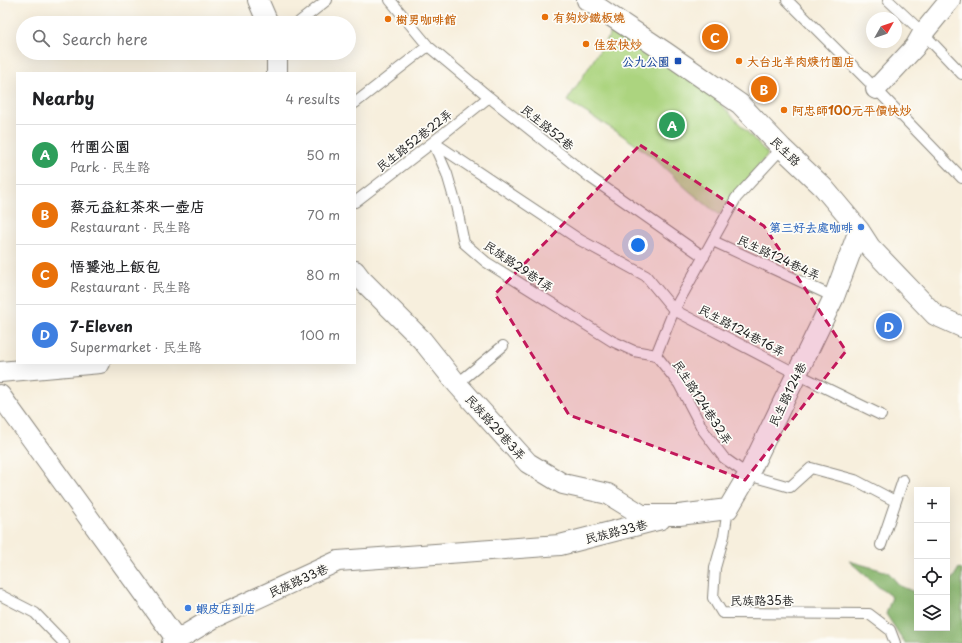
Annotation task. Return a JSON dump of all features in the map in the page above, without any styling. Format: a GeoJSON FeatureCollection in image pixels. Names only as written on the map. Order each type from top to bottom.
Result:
{"type":"FeatureCollection","features":[{"type":"Feature","properties":{"kind":"street"},"geometry":{"type":"LineString","coordinates":[[258,0],[265,16]]}},
{"type":"Feature","properties":{"kind":"street","name":"民生路"},"geometry":{"type":"LineString","coordinates":[[587,0],[740,104],[782,148],[824,187],[859,230],[870,247],[935,315],[962,327]]}},
{"type":"Feature","properties":{"kind":"street"},"geometry":{"type":"LineString","coordinates":[[876,89],[915,47],[923,33],[950,0]]}},
{"type":"Feature","properties":{"kind":"street"},"geometry":{"type":"LineString","coordinates":[[277,60],[277,72]]}},
{"type":"Feature","properties":{"kind":"street","name":"民生路124巷"},"geometry":{"type":"LineString","coordinates":[[728,509],[748,475],[834,297],[859,230]]}},
{"type":"Feature","properties":{"kind":"street","name":"民族路29巷3弄"},"geometry":{"type":"LineString","coordinates":[[356,272],[422,340],[457,384],[528,462],[563,484],[608,494],[642,515],[679,515]]}},
{"type":"Feature","properties":{"kind":"street"},"geometry":{"type":"LineString","coordinates":[[0,372],[89,364]]}},
{"type":"Feature","properties":{"kind":"street","name":"民族路33巷"},"geometry":{"type":"LineString","coordinates":[[0,395],[175,641],[212,619],[338,561],[560,545],[679,515]]}},
{"type":"Feature","properties":{"kind":"street"},"geometry":{"type":"LineString","coordinates":[[679,515],[728,509]]}},
{"type":"Feature","properties":{"kind":"lane"},"geometry":{"type":"LineString","coordinates":[[307,16],[327,0]]}},
{"type":"Feature","properties":{"kind":"lane","name":"民生路52巷"},"geometry":{"type":"LineString","coordinates":[[390,0],[428,46],[489,96],[591,178],[704,257]]}},
{"type":"Feature","properties":{"kind":"lane"},"geometry":{"type":"LineString","coordinates":[[787,0],[962,178]]}},
{"type":"Feature","properties":{"kind":"lane"},"geometry":{"type":"LineString","coordinates":[[888,0],[923,33],[962,74]]}},
{"type":"Feature","properties":{"kind":"lane"},"geometry":{"type":"LineString","coordinates":[[356,102],[428,46]]}},
{"type":"Feature","properties":{"kind":"lane","name":"民生路52巷22弄"},"geometry":{"type":"LineString","coordinates":[[356,201],[433,142],[489,96]]}},
{"type":"Feature","properties":{"kind":"lane"},"geometry":{"type":"LineString","coordinates":[[433,142],[580,240],[646,276],[674,310]]}},
{"type":"Feature","properties":{"kind":"lane","name":"民族路29巷1弄"},"geometry":{"type":"LineString","coordinates":[[433,142],[447,174],[456,205],[464,242],[486,262],[612,341],[634,351],[656,355]]}},
{"type":"Feature","properties":{"kind":"lane"},"geometry":{"type":"LineString","coordinates":[[656,355],[674,310],[736,198],[782,148]]}},
{"type":"Feature","properties":{"kind":"lane","name":"民生路124巷4弄"},"geometry":{"type":"LineString","coordinates":[[713,241],[834,297]]}},
{"type":"Feature","properties":{"kind":"lane","name":"民生路124巷16弄"},"geometry":{"type":"LineString","coordinates":[[674,310],[797,374],[881,415]]}},
{"type":"Feature","properties":{"kind":"lane"},"geometry":{"type":"LineString","coordinates":[[457,384],[503,346]]}},
{"type":"Feature","properties":{"kind":"lane","name":"民生路124巷32弄"},"geometry":{"type":"LineString","coordinates":[[656,355],[679,384],[703,430],[724,458],[748,475],[790,487],[811,468],[855,480],[895,501]]}},
{"type":"Feature","properties":{"kind":"lane"},"geometry":{"type":"LineString","coordinates":[[881,545],[903,480]]}},
{"type":"Feature","properties":{"kind":"lane","name":"民族路35巷"},"geometry":{"type":"LineString","coordinates":[[728,509],[724,536],[716,568],[713,598],[722,613],[869,614],[890,630],[895,643]]}},
{"type":"Feature","properties":{"kind":"lane"},"geometry":{"type":"LineString","coordinates":[[0,595],[35,614],[64,643]]}},
{"type":"Feature","properties":{"kind":"highlighted area"},"geometry":{"type":"Polygon","coordinates":[[[640,145],[764,226],[846,351],[745,480],[569,415],[495,294],[640,145]]]}},
{"type":"Feature","properties":{"kind":"green space"},"geometry":{"type":"Polygon","coordinates":[[[613,30],[665,60],[704,88],[768,154],[719,215],[688,190],[653,157],[619,133],[567,101],[613,30]]]}},
{"type":"Feature","properties":{"kind":"green space"},"geometry":{"type":"Polygon","coordinates":[[[849,561],[888,572],[900,586],[914,592],[914,631],[950,631],[950,583],[959,568],[962,570],[962,643],[905,643],[886,614],[892,597],[849,561]]]}},
{"type":"Feature","properties":{"kind":"place","name":"有夠炒鐵板燒"},"geometry":{"type":"Point","coordinates":[545,17]}},
{"type":"Feature","properties":{"kind":"place","name":"樹男咖啡館"},"geometry":{"type":"Point","coordinates":[388,19]}},
{"type":"Feature","properties":{"kind":"place","name":"悟饕池上飯包"},"geometry":{"type":"Point","coordinates":[715,37]}},
{"type":"Feature","properties":{"kind":"place","name":"佳宏快炒"},"geometry":{"type":"Point","coordinates":[586,44]}},
{"type":"Feature","properties":{"kind":"place","name":"公九公園"},"geometry":{"type":"Point","coordinates":[678,61]}},
{"type":"Feature","properties":{"kind":"place","name":"大台北羊肉焿竹圍店"},"geometry":{"type":"Point","coordinates":[739,61]}},
{"type":"Feature","properties":{"kind":"place","name":"蔡元益紅茶來一壺店"},"geometry":{"type":"Point","coordinates":[764,89]}},
{"type":"Feature","properties":{"kind":"place","name":"阿忠師100元平價快炒"},"geometry":{"type":"Point","coordinates":[784,110]}},
{"type":"Feature","properties":{"kind":"place","name":"竹圍公園"},"geometry":{"type":"Point","coordinates":[672,125]}},
{"type":"Feature","properties":{"kind":"place","name":"第三好去處咖啡"},"geometry":{"type":"Point","coordinates":[861,227]}},
{"type":"Feature","properties":{"kind":"place","name":"7-Eleven"},"geometry":{"type":"Point","coordinates":[889,326]}},
{"type":"Feature","properties":{"kind":"place","name":"蝦皮店到店"},"geometry":{"type":"Point","coordinates":[188,608]}}]}
